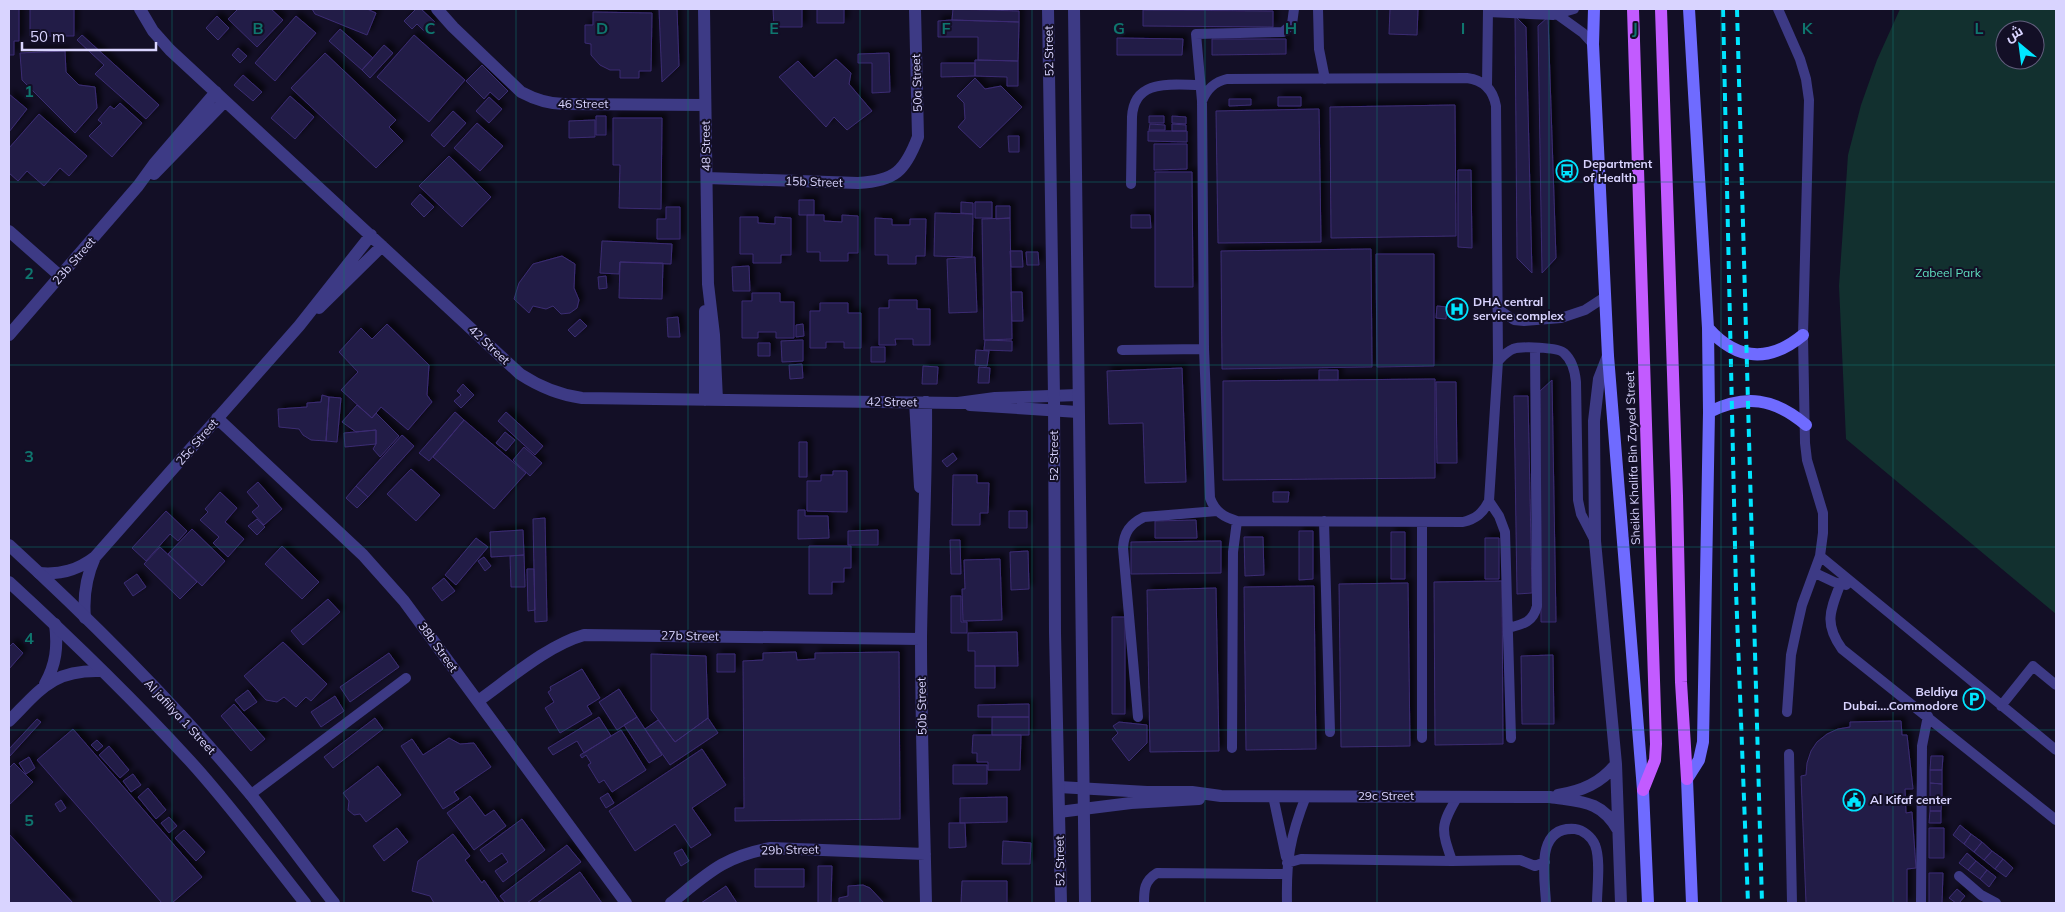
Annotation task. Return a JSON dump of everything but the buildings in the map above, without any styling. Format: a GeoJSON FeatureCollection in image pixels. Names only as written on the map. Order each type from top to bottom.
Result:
{"type":"FeatureCollection","features":[{"type":"Feature","properties":{"kind":"main road"},"geometry":{"type":"LineString","coordinates":[[1594,9],[1608,356],[1643,790]]}},
{"type":"Feature","properties":{"kind":"main road","name":"Sheikh Khalifa Bin Zayed Street"},"geometry":{"type":"LineString","coordinates":[[1633,9],[1656,744],[1655,760],[1643,790],[1648,903]]}},
{"type":"Feature","properties":{"kind":"main road"},"geometry":{"type":"LineString","coordinates":[[1661,9],[1677,496],[1681,682],[1692,903]]}},
{"type":"Feature","properties":{"kind":"main road"},"geometry":{"type":"LineString","coordinates":[[1687,779],[1699,760],[1703,742],[1709,412],[1708,328],[1689,9]]}},
{"type":"Feature","properties":{"kind":"main road"},"geometry":{"type":"LineString","coordinates":[[1708,328],[1720,342],[1736,351],[1754,355],[1772,353],[1788,346],[1802,334]]}},
{"type":"Feature","properties":{"kind":"main road"},"geometry":{"type":"LineString","coordinates":[[1709,412],[1725,404],[1742,401],[1760,401],[1776,405],[1792,413],[1806,425]]}},
{"type":"Feature","properties":{"kind":"street","name":"42 Street"},"geometry":{"type":"LineString","coordinates":[[140,9],[153,31],[161,40],[220,96],[520,374],[543,388],[556,393],[582,398],[958,403],[986,407],[1078,412]]}},
{"type":"Feature","properties":{"kind":"street","name":"46 Street"},"geometry":{"type":"LineString","coordinates":[[437,9],[453,27],[522,92],[534,100],[549,104],[706,105]]}},
{"type":"Feature","properties":{"kind":"street","name":"48 Street"},"geometry":{"type":"LineString","coordinates":[[704,9],[708,284],[714,335],[711,400]]}},
{"type":"Feature","properties":{"kind":"street","name":"50a Street"},"geometry":{"type":"LineString","coordinates":[[910,157],[918,137],[915,9]]}},
{"type":"Feature","properties":{"kind":"street","name":"52 Street"},"geometry":{"type":"LineString","coordinates":[[1048,9],[1054,396],[1055,633],[1061,903]]}},
{"type":"Feature","properties":{"kind":"street","name":"52 Street"},"geometry":{"type":"LineString","coordinates":[[1074,9],[1085,903]]}},
{"type":"Feature","properties":{"kind":"street","name":"23b Street"},"geometry":{"type":"LineString","coordinates":[[9,336],[138,186],[171,159],[220,96]]}},
{"type":"Feature","properties":{"kind":"street","name":"15b Street"},"geometry":{"type":"LineString","coordinates":[[707,178],[878,182],[898,173],[910,157]]}},
{"type":"Feature","properties":{"kind":"street"},"geometry":{"type":"LineString","coordinates":[[9,231],[60,276]]}},
{"type":"Feature","properties":{"kind":"street","name":"25c Street"},"geometry":{"type":"LineString","coordinates":[[39,573],[63,573],[85,564],[95,557],[299,326],[371,235]]}},
{"type":"Feature","properties":{"kind":"street","name":"25c Street"},"geometry":{"type":"LineString","coordinates":[[299,326],[330,299],[382,246]]}},
{"type":"Feature","properties":{"kind":"street"},"geometry":{"type":"LineString","coordinates":[[1608,356],[1599,379],[1594,421],[1595,541],[1616,764],[1621,903]]}},
{"type":"Feature","properties":{"kind":"street","name":"42 Street"},"geometry":{"type":"LineString","coordinates":[[958,403],[983,398],[1078,395]]}},
{"type":"Feature","properties":{"kind":"street","name":"50b Street"},"geometry":{"type":"LineString","coordinates":[[921,402],[927,473],[924,509],[921,638],[926,903]]}},
{"type":"Feature","properties":{"kind":"street","name":"38b Street"},"geometry":{"type":"LineString","coordinates":[[218,418],[363,555],[404,601],[626,903]]}},
{"type":"Feature","properties":{"kind":"street","name":"Al jafiliya 1 Street"},"geometry":{"type":"LineString","coordinates":[[9,546],[85,618],[178,713],[250,795],[334,903]]}},
{"type":"Feature","properties":{"kind":"street","name":"25c Street"},"geometry":{"type":"LineString","coordinates":[[85,618],[85,587],[95,557]]}},
{"type":"Feature","properties":{"kind":"street","name":"Al jafiliya 1 Street"},"geometry":{"type":"LineString","coordinates":[[9,582],[55,624],[191,762],[232,810],[305,903]]}},
{"type":"Feature","properties":{"kind":"street"},"geometry":{"type":"LineString","coordinates":[[9,721],[45,684],[52,670],[57,640],[55,624]]}},
{"type":"Feature","properties":{"kind":"street","name":"27b Street"},"geometry":{"type":"LineString","coordinates":[[478,701],[554,648],[568,640],[584,635],[921,638]]}},
{"type":"Feature","properties":{"kind":"street"},"geometry":{"type":"LineString","coordinates":[[45,684],[73,673],[102,672]]}},
{"type":"Feature","properties":{"kind":"street","name":"29c Street"},"geometry":{"type":"LineString","coordinates":[[1550,797],[1567,794],[1600,781],[1616,764]]}},
{"type":"Feature","properties":{"kind":"street","name":"29c Street"},"geometry":{"type":"LineString","coordinates":[[1059,787],[1192,792],[1221,796],[1550,797],[1586,802],[1601,808],[1611,818],[1618,830]]}},
{"type":"Feature","properties":{"kind":"street","name":"29c Street"},"geometry":{"type":"LineString","coordinates":[[1059,812],[1221,796]]}},
{"type":"Feature","properties":{"kind":"street","name":"29b Street"},"geometry":{"type":"LineString","coordinates":[[671,903],[724,862],[747,852],[771,848],[925,854]]}},
{"type":"Feature","properties":{"kind":"lane"},"geometry":{"type":"LineString","coordinates":[[1202,101],[1213,84],[1227,79],[1467,78],[1481,82],[1492,92],[1496,106],[1498,361],[1489,501],[1485,509],[1472,520],[1463,522],[1237,521],[1223,516],[1213,505],[1209,491],[1204,349],[1202,101],[1196,34],[1283,32],[1292,24],[1294,9]]}},
{"type":"Feature","properties":{"kind":"lane"},"geometry":{"type":"LineString","coordinates":[[1318,9],[1319,49],[1325,79]]}},
{"type":"Feature","properties":{"kind":"lane"},"geometry":{"type":"LineString","coordinates":[[1487,86],[1488,10],[1558,15],[1574,9]]}},
{"type":"Feature","properties":{"kind":"lane"},"geometry":{"type":"LineString","coordinates":[[1778,9],[1800,59],[1806,79],[1809,100],[1802,334],[1805,443],[1807,460],[1823,513],[1820,556],[1802,605],[1791,655],[1787,712]]}},
{"type":"Feature","properties":{"kind":"lane"},"geometry":{"type":"LineString","coordinates":[[1558,15],[1583,33],[1594,44]]}},
{"type":"Feature","properties":{"kind":"lane"},"geometry":{"type":"LineString","coordinates":[[1131,184],[1132,107],[1137,98],[1144,91],[1152,87],[1200,85]]}},
{"type":"Feature","properties":{"kind":"lane"},"geometry":{"type":"LineString","coordinates":[[1498,309],[1514,320],[1555,318],[1584,310],[1605,297]]}},
{"type":"Feature","properties":{"kind":"lane"},"geometry":{"type":"LineString","coordinates":[[1498,361],[1505,353],[1516,348],[1550,348],[1563,351],[1570,360],[1574,370],[1578,500],[1581,514],[1595,541]]}},
{"type":"Feature","properties":{"kind":"lane"},"geometry":{"type":"LineString","coordinates":[[1508,628],[1528,622],[1535,615],[1537,606],[1535,348]]}},
{"type":"Feature","properties":{"kind":"lane"},"geometry":{"type":"LineString","coordinates":[[1122,350],[1204,349]]}},
{"type":"Feature","properties":{"kind":"lane"},"geometry":{"type":"LineString","coordinates":[[1489,501],[1499,516],[1506,532],[1511,738]]}},
{"type":"Feature","properties":{"kind":"lane"},"geometry":{"type":"LineString","coordinates":[[1138,717],[1123,548],[1124,538],[1128,529],[1144,517],[1217,511]]}},
{"type":"Feature","properties":{"kind":"lane"},"geometry":{"type":"LineString","coordinates":[[1232,748],[1233,552],[1237,521]]}},
{"type":"Feature","properties":{"kind":"lane"},"geometry":{"type":"LineString","coordinates":[[1324,521],[1330,732]]}},
{"type":"Feature","properties":{"kind":"lane"},"geometry":{"type":"LineString","coordinates":[[1422,522],[1422,738]]}},
{"type":"Feature","properties":{"kind":"lane"},"geometry":{"type":"LineString","coordinates":[[1820,556],[2056,750]]}},
{"type":"Feature","properties":{"kind":"lane"},"geometry":{"type":"LineString","coordinates":[[1815,573],[1840,584],[1857,587]]}},
{"type":"Feature","properties":{"kind":"lane"},"geometry":{"type":"LineString","coordinates":[[1840,584],[1829,618],[1831,630],[1842,649],[2056,820]]}},
{"type":"Feature","properties":{"kind":"lane"},"geometry":{"type":"LineString","coordinates":[[2001,706],[2032,666],[2056,685]]}},
{"type":"Feature","properties":{"kind":"lane"},"geometry":{"type":"LineString","coordinates":[[250,795],[406,678]]}},
{"type":"Feature","properties":{"kind":"lane"},"geometry":{"type":"LineString","coordinates":[[1921,903],[1922,746],[1928,716]]}},
{"type":"Feature","properties":{"kind":"lane"},"geometry":{"type":"LineString","coordinates":[[1789,754],[1792,903]]}},
{"type":"Feature","properties":{"kind":"lane"},"geometry":{"type":"LineString","coordinates":[[1273,796],[1287,863]]}},
{"type":"Feature","properties":{"kind":"lane"},"geometry":{"type":"LineString","coordinates":[[1287,903],[1287,863],[1293,832],[1306,796]]}},
{"type":"Feature","properties":{"kind":"lane"},"geometry":{"type":"LineString","coordinates":[[1452,861],[1444,837],[1443,827],[1446,817],[1458,796]]}},
{"type":"Feature","properties":{"kind":"lane"},"geometry":{"type":"LineString","coordinates":[[1546,903],[1544,851],[1549,840],[1557,832],[1571,829],[1580,830],[1590,836],[1596,846],[1597,903]]}},
{"type":"Feature","properties":{"kind":"lane"},"geometry":{"type":"LineString","coordinates":[[1287,863],[1308,859],[1520,860],[1536,866],[1545,862]]}},
{"type":"Feature","properties":{"kind":"lane"},"geometry":{"type":"LineString","coordinates":[[1144,903],[1145,886],[1149,878],[1156,873],[1286,874]]}},
{"type":"Feature","properties":{"kind":"lane"},"geometry":{"type":"LineString","coordinates":[[1959,876],[1981,895],[1996,903]]}},
{"type":"Feature","properties":{"kind":"green space","name":"Zabeel Park"},"geometry":{"type":"Polygon","coordinates":[[[1900,9],[2056,9],[2056,614],[1846,439],[1839,286],[1848,155],[1861,105],[1877,60],[1900,9]]]}},
{"type":"Feature","properties":{"kind":"railway"},"geometry":{"type":"LineString","coordinates":[[1723,9],[1736,590],[1748,903]]}},
{"type":"Feature","properties":{"kind":"railway"},"geometry":{"type":"LineString","coordinates":[[1737,9],[1762,903]]}},
{"type":"Feature","properties":{"kind":"place","name":"Department of Health"},"geometry":{"type":"Point","coordinates":[1567,171]}},
{"type":"Feature","properties":{"kind":"place","name":"DHA central service complex"},"geometry":{"type":"Point","coordinates":[1457,309]}},
{"type":"Feature","properties":{"kind":"place","name":"Beldiya Dubai....Commodore"},"geometry":{"type":"Point","coordinates":[1974,699]}},
{"type":"Feature","properties":{"kind":"place","name":"Al Kifaf center"},"geometry":{"type":"Point","coordinates":[1854,800]}}]}
